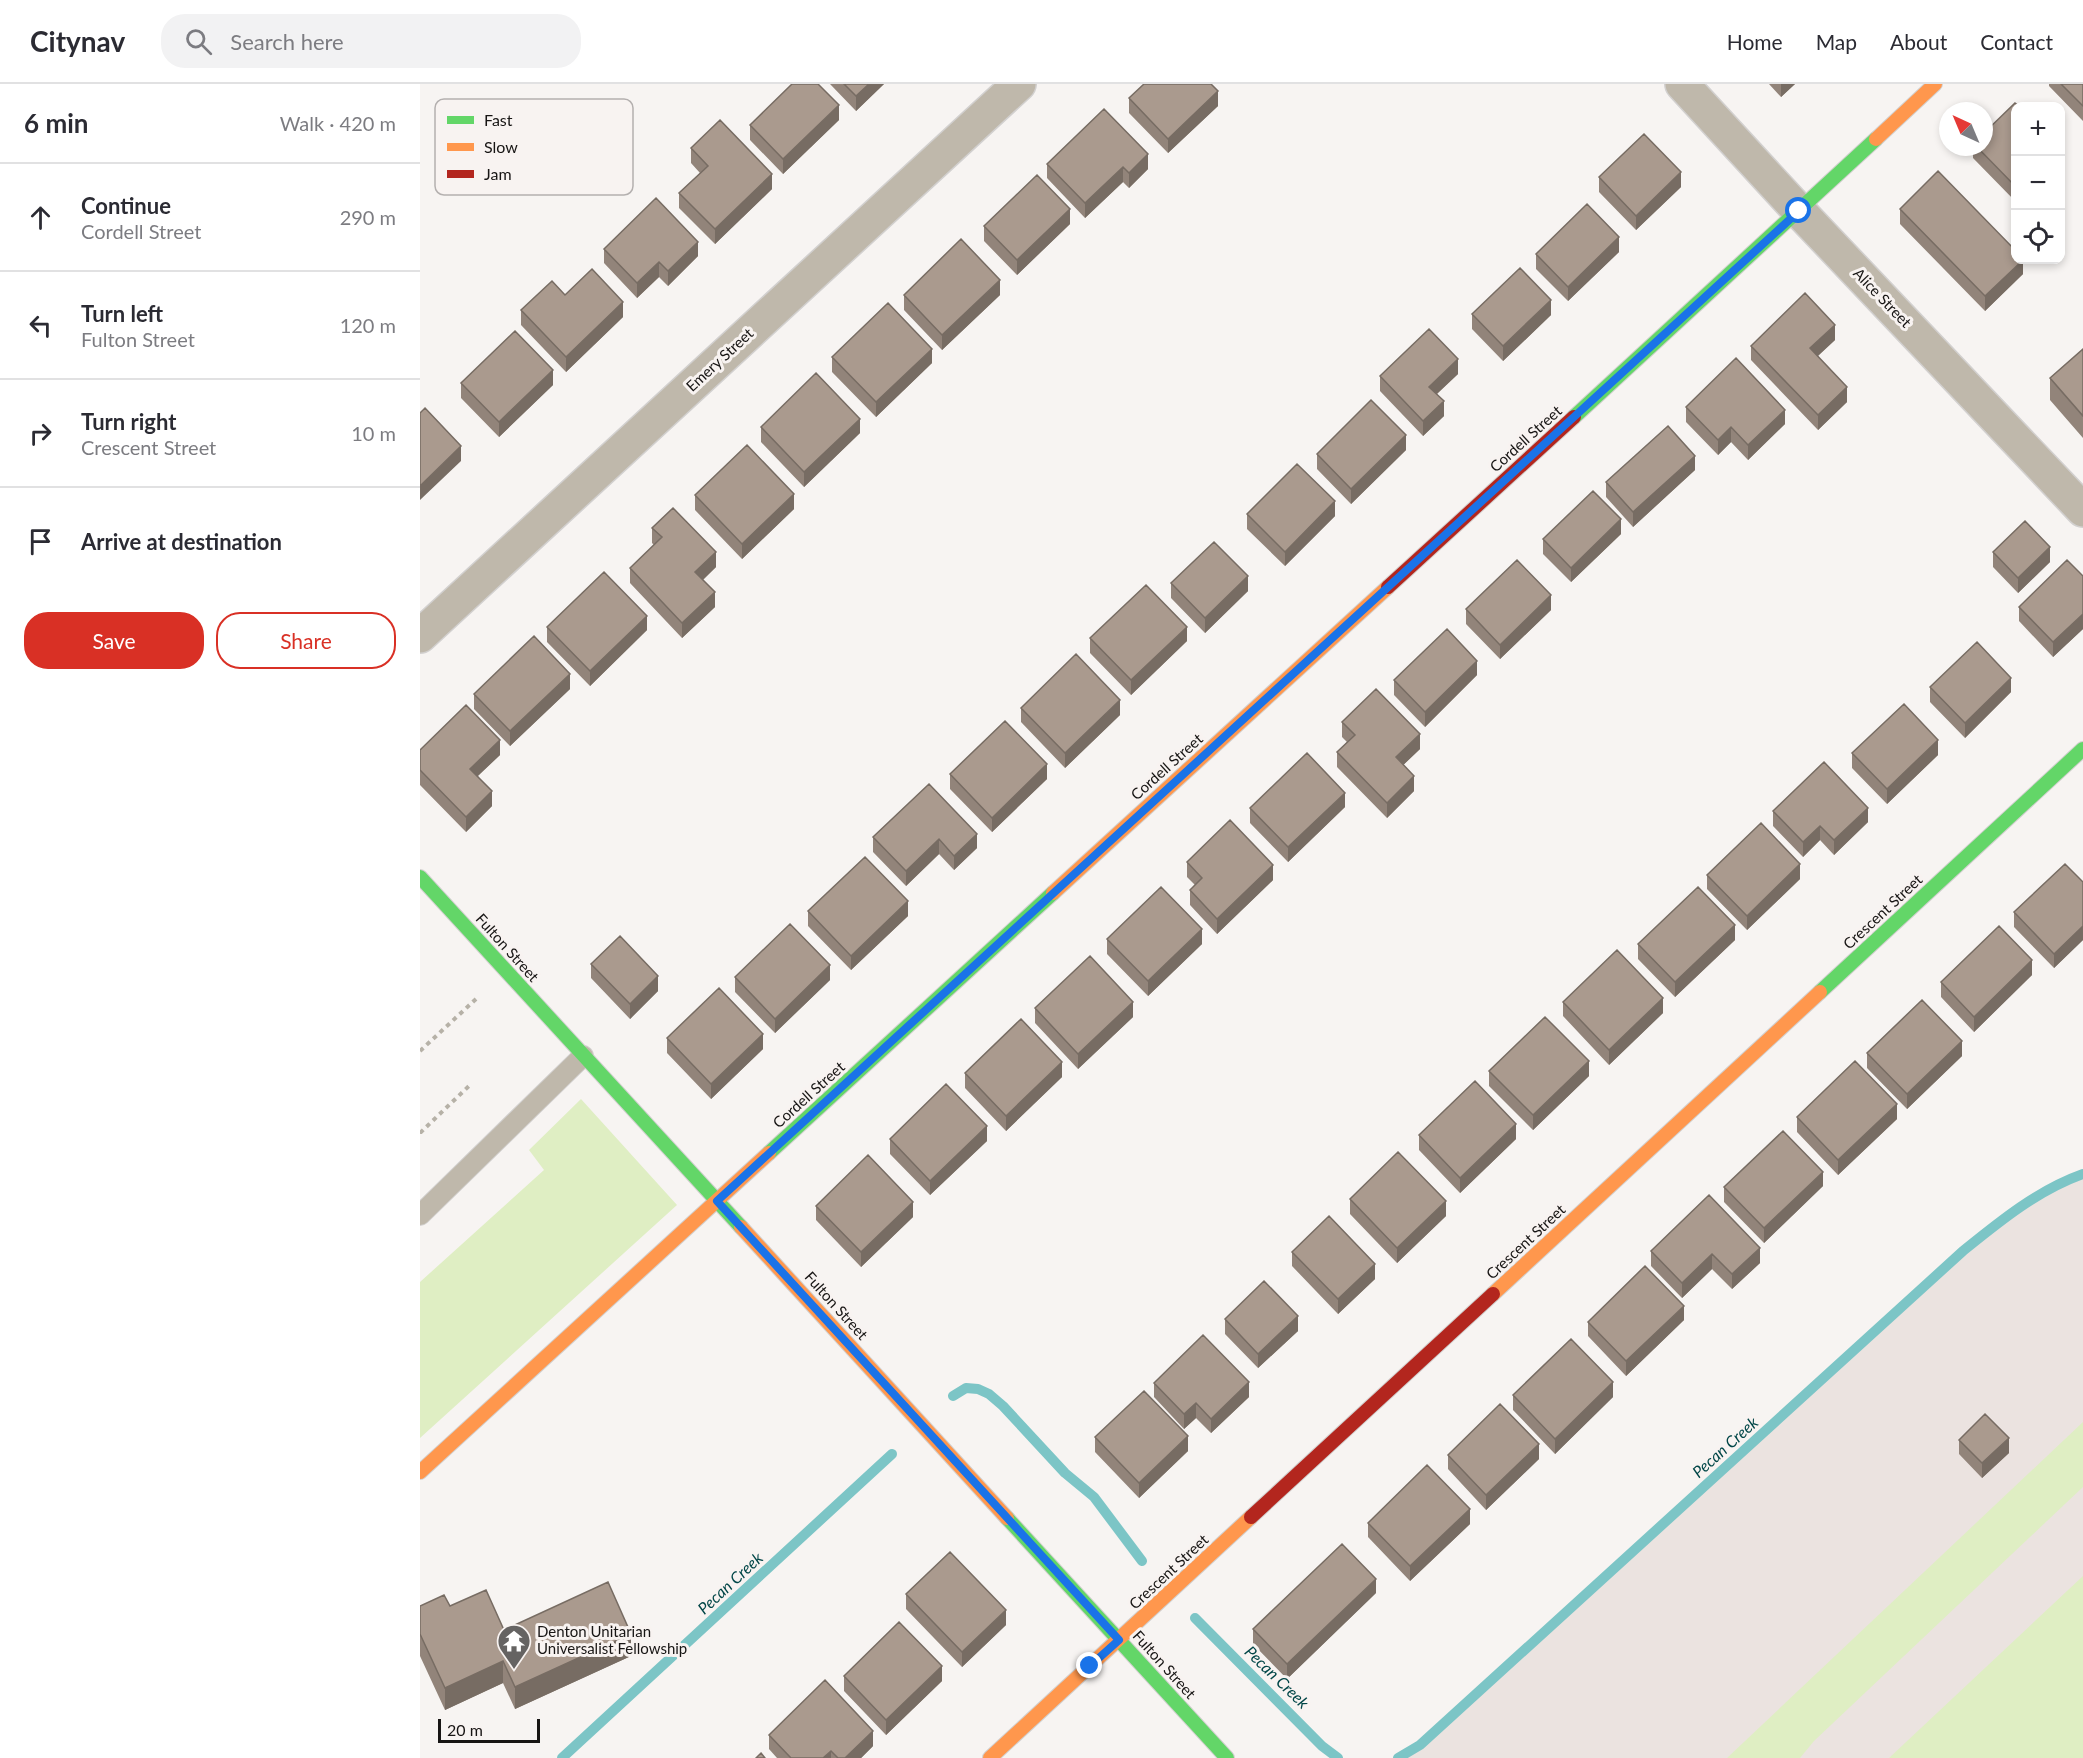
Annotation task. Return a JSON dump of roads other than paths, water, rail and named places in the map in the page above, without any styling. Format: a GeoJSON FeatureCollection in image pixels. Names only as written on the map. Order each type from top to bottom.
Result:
{"type":"FeatureCollection","features":[{"type":"Feature","properties":{"kind":"street","name":"Emery Street"},"geometry":{"type":"LineString","coordinates":[[420,636],[1019,84]]}},
{"type":"Feature","properties":{"kind":"street","name":"Alice Street"},"geometry":{"type":"LineString","coordinates":[[1683,84],[1799,211],[2083,510]]}},
{"type":"Feature","properties":{"kind":"street","name":"Cordell Street"},"geometry":{"type":"LineString","coordinates":[[420,1472],[1935,84]]}},
{"type":"Feature","properties":{"kind":"street","name":"Crescent Street"},"geometry":{"type":"LineString","coordinates":[[990,1758],[2083,749]]}},
{"type":"Feature","properties":{"kind":"street","name":"Fulton Street"},"geometry":{"type":"LineString","coordinates":[[420,877],[1227,1758]]}},
{"type":"Feature","properties":{"kind":"lane"},"geometry":{"type":"LineString","coordinates":[[420,1215],[584,1056]]}},
{"type":"Feature","properties":{"kind":"waterway","name":"Pecan Creek"},"geometry":{"type":"LineString","coordinates":[[1398,1758],[1420,1745],[1963,1251],[2035,1197],[2083,1174]]}},
{"type":"Feature","properties":{"kind":"waterway","name":"Pecan Creek"},"geometry":{"type":"LineString","coordinates":[[953,1396],[966,1388],[978,1389],[989,1394],[1003,1406],[1065,1473],[1094,1497],[1142,1561]]}},
{"type":"Feature","properties":{"kind":"waterway","name":"Pecan Creek"},"geometry":{"type":"LineString","coordinates":[[562,1758],[892,1454]]}},
{"type":"Feature","properties":{"kind":"waterway","name":"Pecan Creek"},"geometry":{"type":"LineString","coordinates":[[1195,1618],[1322,1746],[1338,1758]]}},
{"type":"Feature","properties":{"kind":"place","name":"Denton Unitarian Universalist Fellowship"},"geometry":{"type":"Point","coordinates":[514,1670]}}]}
